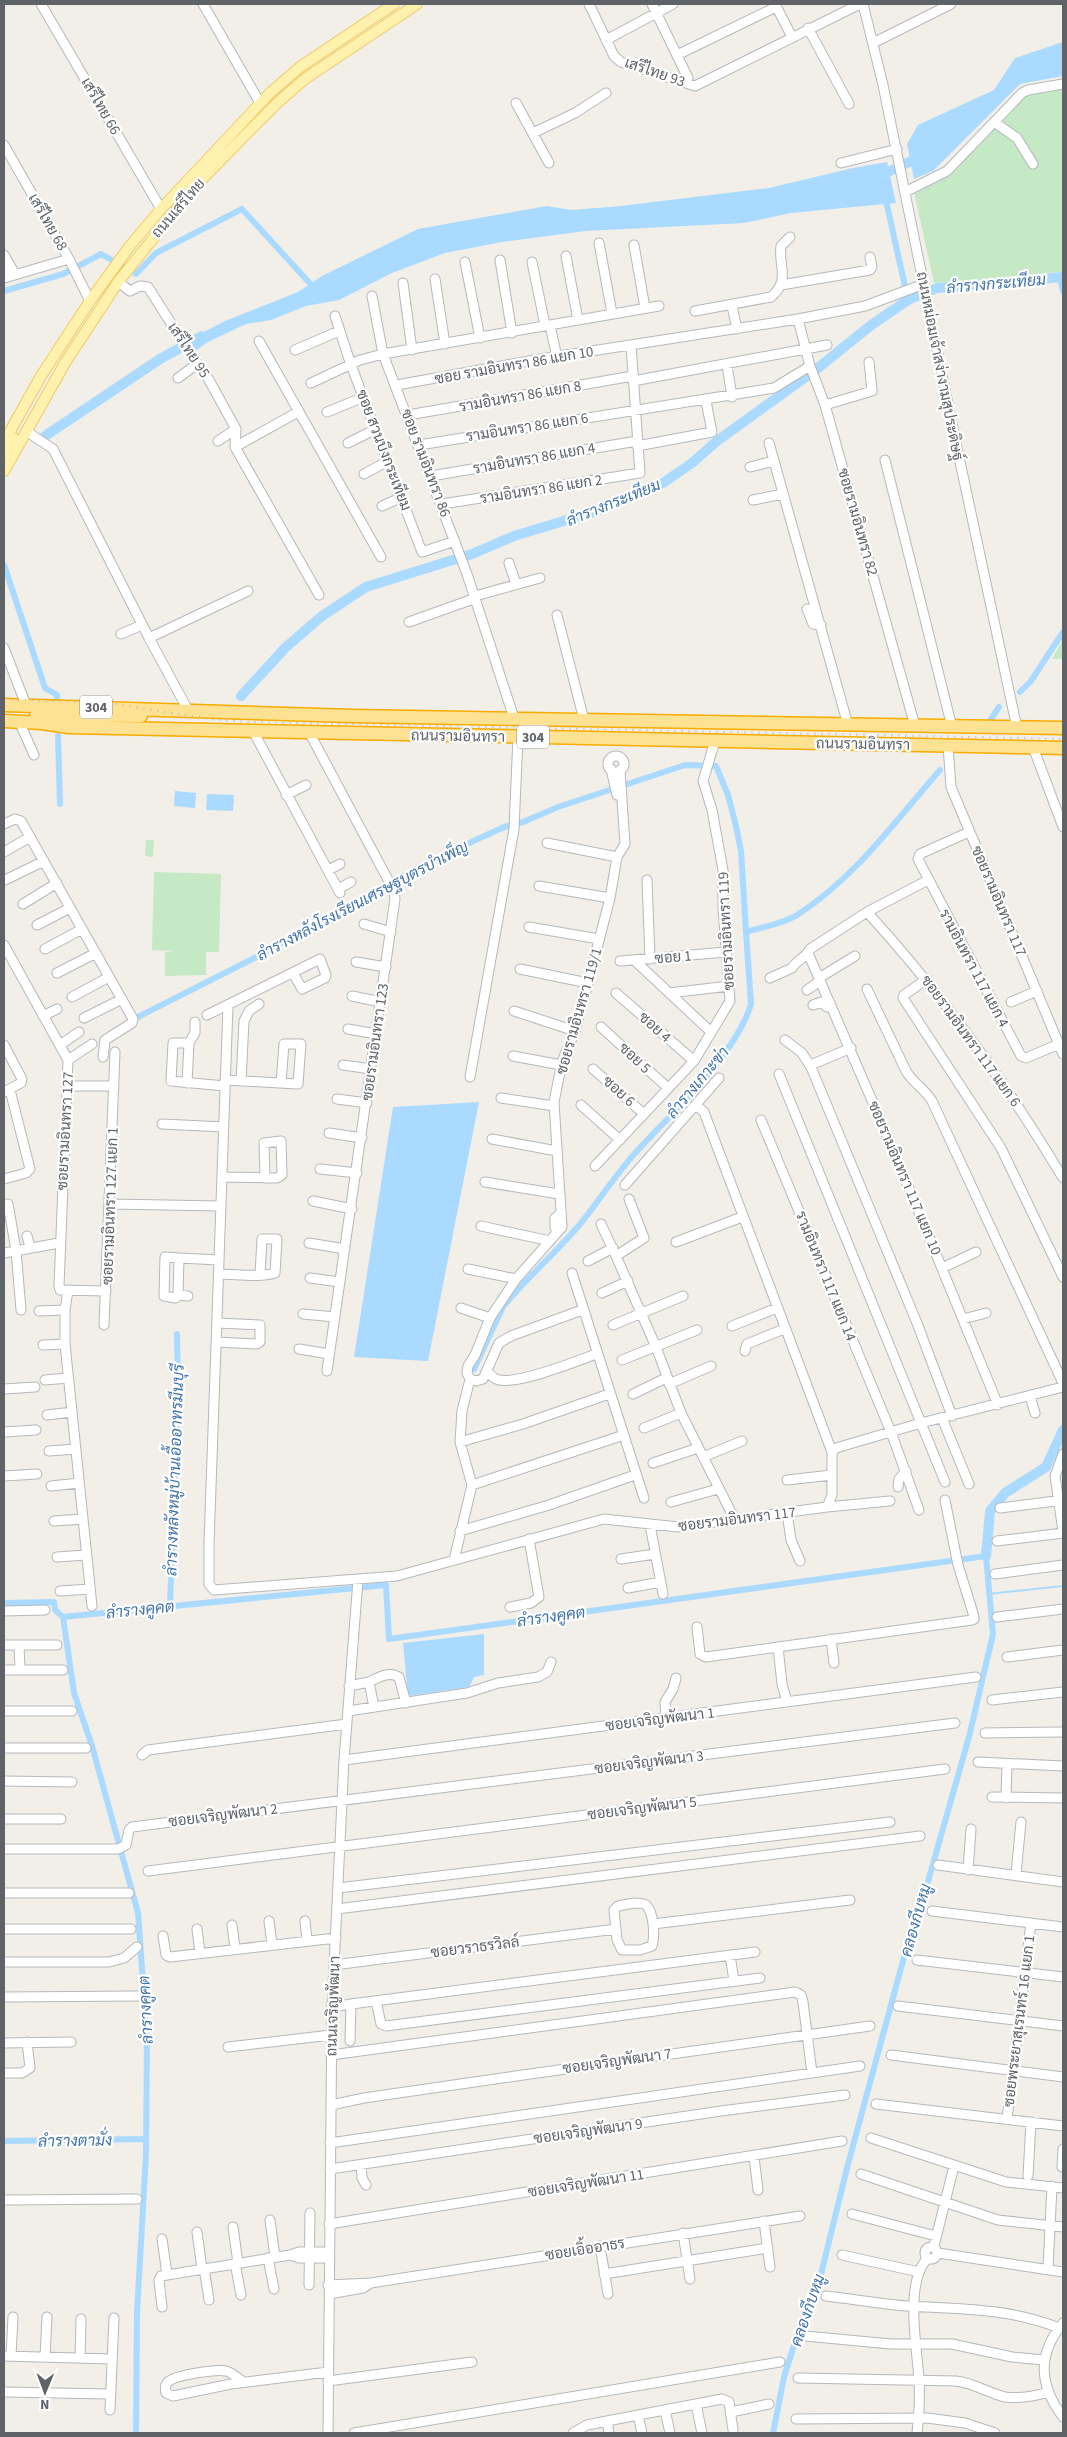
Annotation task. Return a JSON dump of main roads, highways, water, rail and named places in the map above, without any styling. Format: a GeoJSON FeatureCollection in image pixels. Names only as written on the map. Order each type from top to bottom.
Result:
{"type":"FeatureCollection","features":[{"type":"Feature","properties":{"kind":"highway","name":"ถนนรามอินทรา"},"geometry":{"type":"LineString","coordinates":[[4,705],[189,712],[1063,728]]}},
{"type":"Feature","properties":{"kind":"highway"},"geometry":{"type":"LineString","coordinates":[[4,714],[129,717],[189,712]]}},
{"type":"Feature","properties":{"kind":"highway","name":"ถนนรามอินทรา"},"geometry":{"type":"LineString","coordinates":[[4,721],[42,723],[69,727],[1063,748]]}},
{"type":"Feature","properties":{"kind":"highway"},"geometry":{"type":"LineString","coordinates":[[4,728],[69,727]]}},
{"type":"Feature","properties":{"kind":"main road"},"geometry":{"type":"LineString","coordinates":[[364,24],[377,4]]}},
{"type":"Feature","properties":{"kind":"main road","name":"ถนนเสรีไทย"},"geometry":{"type":"LineString","coordinates":[[4,442],[54,356],[90,301],[121,258],[161,209],[260,104],[300,67],[393,4]]}},
{"type":"Feature","properties":{"kind":"main road","name":"ถนนเสรีไทย"},"geometry":{"type":"LineString","coordinates":[[4,471],[79,340],[119,281],[200,182],[277,103],[306,78],[412,5]]}},
{"type":"Feature","properties":{"kind":"main road"},"geometry":{"type":"LineString","coordinates":[[4,454],[40,391],[54,356]]}},
{"type":"Feature","properties":{"kind":"water"},"geometry":{"type":"Polygon","coordinates":[[[1063,42],[1063,76],[1020,84],[933,171],[914,179],[907,144],[918,125],[994,90],[1015,58],[1063,42]]]}},
{"type":"Feature","properties":{"kind":"water"},"geometry":{"type":"Polygon","coordinates":[[[887,162],[896,203],[791,213],[744,223],[585,231],[502,242],[445,253],[392,273],[339,300],[306,306],[271,320],[246,324],[208,342],[194,352],[188,340],[225,321],[298,292],[322,276],[418,229],[547,206],[571,210],[621,206],[769,188],[887,162]]]}},
{"type":"Feature","properties":{"kind":"water"},"geometry":{"type":"Polygon","coordinates":[[[175,791],[196,793],[195,808],[174,806],[175,791]]]}},
{"type":"Feature","properties":{"kind":"water"},"geometry":{"type":"Polygon","coordinates":[[[207,794],[234,795],[233,811],[206,810],[207,794]]]}},
{"type":"Feature","properties":{"kind":"water"},"geometry":{"type":"Polygon","coordinates":[[[479,1102],[428,1361],[354,1357],[393,1107],[479,1102]]]}},
{"type":"Feature","properties":{"kind":"water"},"geometry":{"type":"Polygon","coordinates":[[[484,1634],[484,1675],[474,1677],[469,1687],[408,1696],[403,1643],[484,1634]]]}},
{"type":"Feature","properties":{"kind":"waterway"},"geometry":{"type":"LineString","coordinates":[[877,177],[920,157]]}},
{"type":"Feature","properties":{"kind":"waterway"},"geometry":{"type":"LineString","coordinates":[[885,196],[908,300]]}},
{"type":"Feature","properties":{"kind":"waterway"},"geometry":{"type":"LineString","coordinates":[[4,291],[63,274],[101,254],[136,274],[156,253],[242,209],[315,289]]}},
{"type":"Feature","properties":{"kind":"waterway","name":"ลำรางกระเทียม"},"geometry":{"type":"LineString","coordinates":[[241,696],[285,648],[322,616],[366,587],[472,554],[514,536],[600,510],[663,483],[692,463],[717,441],[818,368],[870,326],[908,300],[937,288],[1063,277]]}},
{"type":"Feature","properties":{"kind":"waterway","name":"ลำรางเกาะข่า"},"geometry":{"type":"LineString","coordinates":[[1060,278],[1063,291]]}},
{"type":"Feature","properties":{"kind":"waterway"},"geometry":{"type":"LineString","coordinates":[[45,436],[160,359],[202,336]]}},
{"type":"Feature","properties":{"kind":"waterway"},"geometry":{"type":"LineString","coordinates":[[4,565],[45,688],[57,695],[57,699]]}},
{"type":"Feature","properties":{"kind":"waterway","name":"ลำรางเกาะข่า"},"geometry":{"type":"LineString","coordinates":[[1020,692],[1031,681],[1063,632]]}},
{"type":"Feature","properties":{"kind":"waterway","name":"ลำรางเกาะข่า"},"geometry":{"type":"LineString","coordinates":[[989,722],[999,707]]}},
{"type":"Feature","properties":{"kind":"waterway"},"geometry":{"type":"LineString","coordinates":[[58,736],[60,804]]}},
{"type":"Feature","properties":{"kind":"waterway","name":"ลำรางหลังโรงเรียนเศรษฐบุตรบำเพ็ญ"},"geometry":{"type":"LineString","coordinates":[[138,1017],[262,954],[428,862],[504,827],[685,765],[716,766],[728,795],[741,851],[746,932]]}},
{"type":"Feature","properties":{"kind":"waterway","name":"ลำรางเกาะข่า"},"geometry":{"type":"LineString","coordinates":[[474,1369],[503,1307],[572,1234],[630,1159],[702,1081],[718,1062],[744,1023],[751,1004],[746,932],[779,923],[797,915],[838,884],[874,847],[940,770]]}},
{"type":"Feature","properties":{"kind":"waterway","name":"ลำรางหลังหมู่บ้านเอื้ออาทรมีนบุรี"},"geometry":{"type":"LineString","coordinates":[[170,1606],[178,1389],[177,1334]]}},
{"type":"Feature","properties":{"kind":"waterway","name":"คลองกีบหมู"},"geometry":{"type":"LineString","coordinates":[[986,1556],[990,1511],[1005,1493],[1046,1467],[1063,1430]]}},
{"type":"Feature","properties":{"kind":"waterway","name":"ลำรางคูคต"},"geometry":{"type":"LineString","coordinates":[[136,2433],[137,2313],[146,2154],[147,2038],[138,1913],[92,1746],[74,1693],[63,1617],[386,1585],[389,1639],[986,1556],[993,1634],[969,1737],[923,1899],[904,1957],[848,2164],[821,2274],[799,2329],[784,2377],[773,2433]]}},
{"type":"Feature","properties":{"kind":"waterway"},"geometry":{"type":"LineString","coordinates":[[988,1594],[1063,1586]]}},
{"type":"Feature","properties":{"kind":"waterway"},"geometry":{"type":"LineString","coordinates":[[4,1603],[54,1602],[55,1610],[63,1617]]}},
{"type":"Feature","properties":{"kind":"waterway","name":"ลำรางตามั่ง"},"geometry":{"type":"LineString","coordinates":[[4,2141],[146,2139]]}},
{"type":"Feature","properties":{"kind":"railway"},"geometry":{"type":"LineString","coordinates":[[4,699],[109,703],[211,719],[248,722],[1063,739]]}}]}
